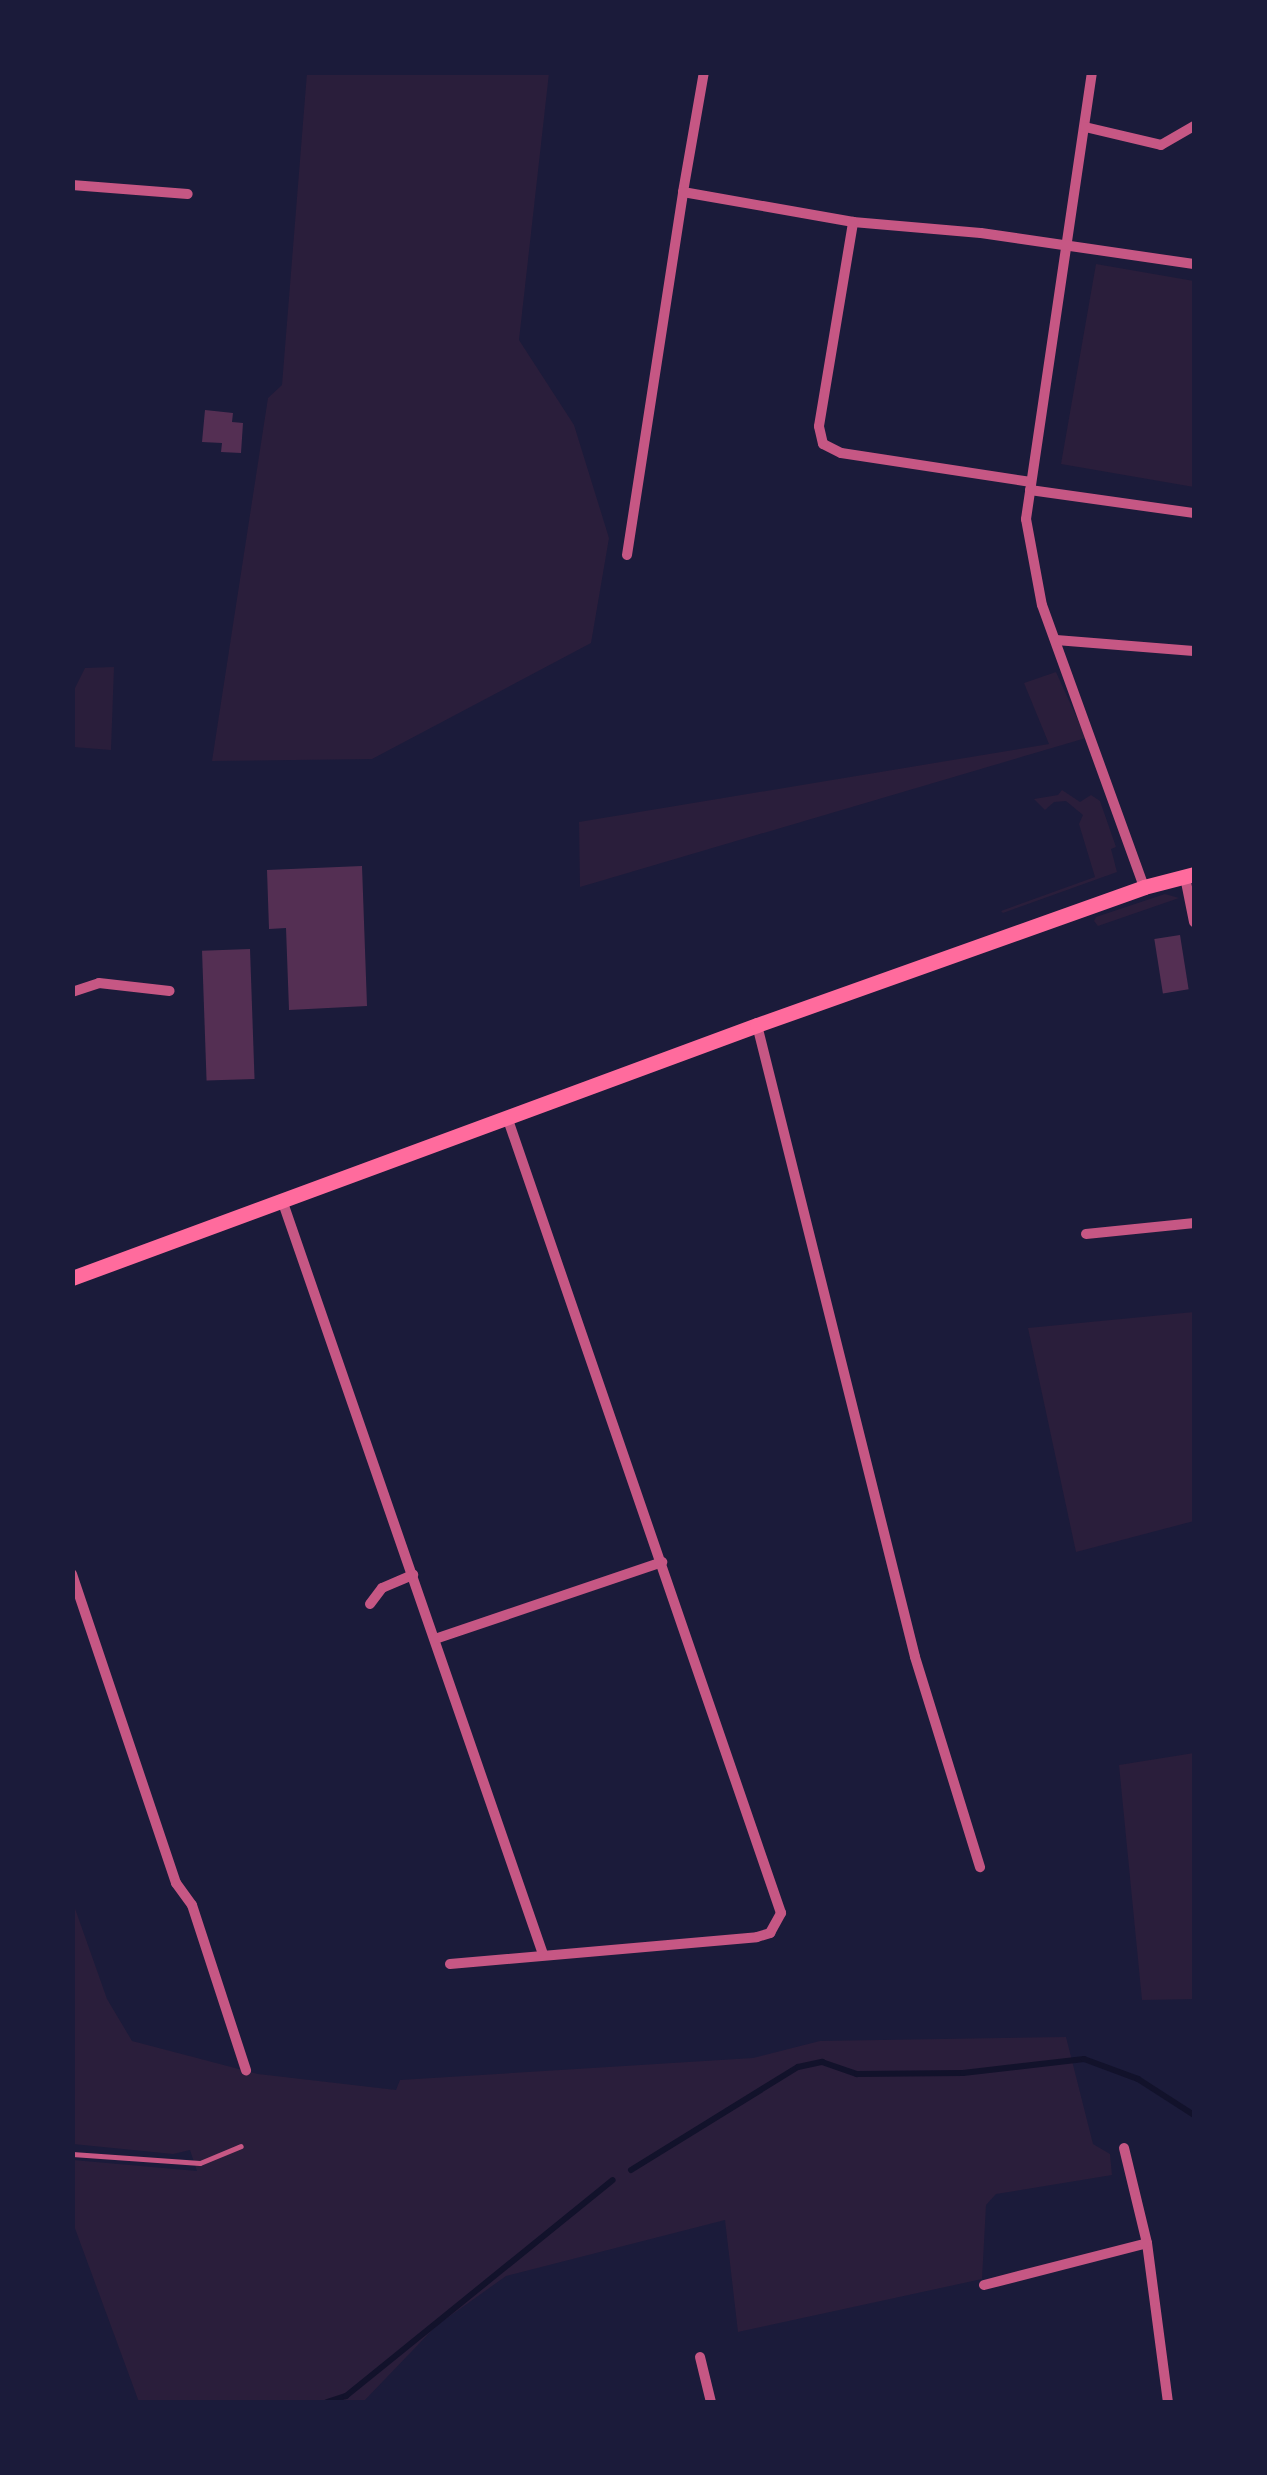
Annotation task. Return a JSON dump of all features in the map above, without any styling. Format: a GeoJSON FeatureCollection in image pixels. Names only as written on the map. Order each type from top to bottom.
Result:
{"type":"FeatureCollection","features":[{"type":"Feature","properties":{"kind":"main road"},"geometry":{"type":"LineString","coordinates":[[72,1278],[757,1025],[1144,887],[1190,875]]}},
{"type":"Feature","properties":{"kind":"street"},"geometry":{"type":"LineString","coordinates":[[627,555],[704,72]]}},
{"type":"Feature","properties":{"kind":"street"},"geometry":{"type":"LineString","coordinates":[[1092,72],[1026,519],[1042,605],[1144,887]]}},
{"type":"Feature","properties":{"kind":"street"},"geometry":{"type":"LineString","coordinates":[[1085,127],[1161,145],[1194,126]]}},
{"type":"Feature","properties":{"kind":"street"},"geometry":{"type":"LineString","coordinates":[[72,185],[188,194]]}},
{"type":"Feature","properties":{"kind":"street"},"geometry":{"type":"LineString","coordinates":[[683,192],[854,222],[1067,244],[1194,264]]}},
{"type":"Feature","properties":{"kind":"street"},"geometry":{"type":"LineString","coordinates":[[854,222],[819,426],[823,444],[842,453],[1194,513]]}},
{"type":"Feature","properties":{"kind":"street"},"geometry":{"type":"LineString","coordinates":[[1056,640],[1194,651]]}},
{"type":"Feature","properties":{"kind":"street"},"geometry":{"type":"LineString","coordinates":[[1190,875],[1194,922]]}},
{"type":"Feature","properties":{"kind":"street"},"geometry":{"type":"LineString","coordinates":[[72,992],[98,982],[170,991]]}},
{"type":"Feature","properties":{"kind":"street"},"geometry":{"type":"LineString","coordinates":[[757,1025],[910,1638],[980,1867]]}},
{"type":"Feature","properties":{"kind":"street"},"geometry":{"type":"LineString","coordinates":[[450,1964],[762,1936],[770,1933],[781,1913],[507,1117]]}},
{"type":"Feature","properties":{"kind":"street"},"geometry":{"type":"LineString","coordinates":[[282,1200],[543,1954]]}},
{"type":"Feature","properties":{"kind":"street"},"geometry":{"type":"LineString","coordinates":[[1086,1234],[1194,1224]]}},
{"type":"Feature","properties":{"kind":"street"},"geometry":{"type":"LineString","coordinates":[[435,1639],[662,1562]]}},
{"type":"Feature","properties":{"kind":"street"},"geometry":{"type":"LineString","coordinates":[[72,1574],[176,1883],[192,1905],[246,2070]]}},
{"type":"Feature","properties":{"kind":"street"},"geometry":{"type":"LineString","coordinates":[[370,1604],[382,1588],[412,1575]]}},
{"type":"Feature","properties":{"kind":"street"},"geometry":{"type":"LineString","coordinates":[[1124,2148],[1147,2244],[1168,2402]]}},
{"type":"Feature","properties":{"kind":"street"},"geometry":{"type":"LineString","coordinates":[[984,2285],[1147,2244]]}},
{"type":"Feature","properties":{"kind":"street"},"geometry":{"type":"LineString","coordinates":[[700,2357],[711,2402]]}},
{"type":"Feature","properties":{"kind":"lane"},"geometry":{"type":"LineString","coordinates":[[72,2154],[200,2163],[240,2146]]}},
{"type":"Feature","properties":{"kind":"shaded area"},"geometry":{"type":"Polygon","coordinates":[[[307,73],[549,73],[519,340],[574,425],[609,538],[591,643],[372,759],[212,761],[268,398],[282,385],[307,73]]]}},
{"type":"Feature","properties":{"kind":"shaded area"},"geometry":{"type":"Polygon","coordinates":[[[1096,264],[1194,281],[1194,487],[1061,464],[1096,264]]]}},
{"type":"Feature","properties":{"kind":"shaded area"},"geometry":{"type":"Polygon","coordinates":[[[114,667],[111,750],[73,747],[73,692],[85,668],[114,667]]]}},
{"type":"Feature","properties":{"kind":"shaded area"},"geometry":{"type":"Polygon","coordinates":[[[1056,672],[1086,738],[580,887],[579,822],[1049,744],[1024,683],[1056,672]]]}},
{"type":"Feature","properties":{"kind":"shaded area"},"geometry":{"type":"Polygon","coordinates":[[[1062,790],[1080,802],[1091,795],[1100,801],[1116,847],[1111,849],[1117,872],[1003,913],[1095,877],[1079,824],[1083,815],[1066,801],[1054,802],[1045,810],[1034,799],[1058,795],[1062,790]]]}},
{"type":"Feature","properties":{"kind":"shaded area"},"geometry":{"type":"Polygon","coordinates":[[[1165,894],[1179,898],[1098,926],[1094,921],[1096,917],[1165,894]]]}},
{"type":"Feature","properties":{"kind":"shaded area"},"geometry":{"type":"Polygon","coordinates":[[[1194,1312],[1194,1521],[1076,1552],[1028,1328],[1194,1312]]]}},
{"type":"Feature","properties":{"kind":"shaded area"},"geometry":{"type":"Polygon","coordinates":[[[1194,1753],[1194,1999],[1142,2000],[1119,1765],[1194,1753]]]}},
{"type":"Feature","properties":{"kind":"shaded area"},"geometry":{"type":"Polygon","coordinates":[[[72,1900],[107,1999],[132,2041],[258,2074],[396,2090],[400,2080],[753,2058],[820,2041],[1066,2037],[1093,2144],[1110,2154],[1112,2175],[996,2194],[986,2205],[982,2279],[738,2332],[725,2220],[506,2276],[436,2326],[363,2402],[139,2402],[73,2223],[73,2160],[197,2171],[190,2150],[173,2154],[73,2144],[72,1900]]]}},
{"type":"Feature","properties":{"kind":"building"},"geometry":{"type":"Polygon","coordinates":[[[205,410],[233,413],[232,422],[243,423],[241,453],[221,452],[222,443],[202,442],[205,410]]]}},
{"type":"Feature","properties":{"kind":"building"},"geometry":{"type":"Polygon","coordinates":[[[362,866],[367,1006],[289,1010],[286,928],[269,929],[267,870],[362,866]]]}},
{"type":"Feature","properties":{"kind":"building"},"geometry":{"type":"Polygon","coordinates":[[[1180,935],[1189,989],[1163,993],[1154,939],[1180,935]]]}},
{"type":"Feature","properties":{"kind":"building"},"geometry":{"type":"Polygon","coordinates":[[[250,949],[255,1079],[207,1081],[202,951],[250,949]]]}},
{"type":"Feature","properties":{"kind":"waterway"},"geometry":{"type":"LineString","coordinates":[[631,2170],[798,2067],[822,2062],[857,2074],[963,2073],[1084,2059],[1138,2079],[1194,2115]]}},
{"type":"Feature","properties":{"kind":"waterway"},"geometry":{"type":"LineString","coordinates":[[327,2402],[346,2396],[613,2180]]}}]}
